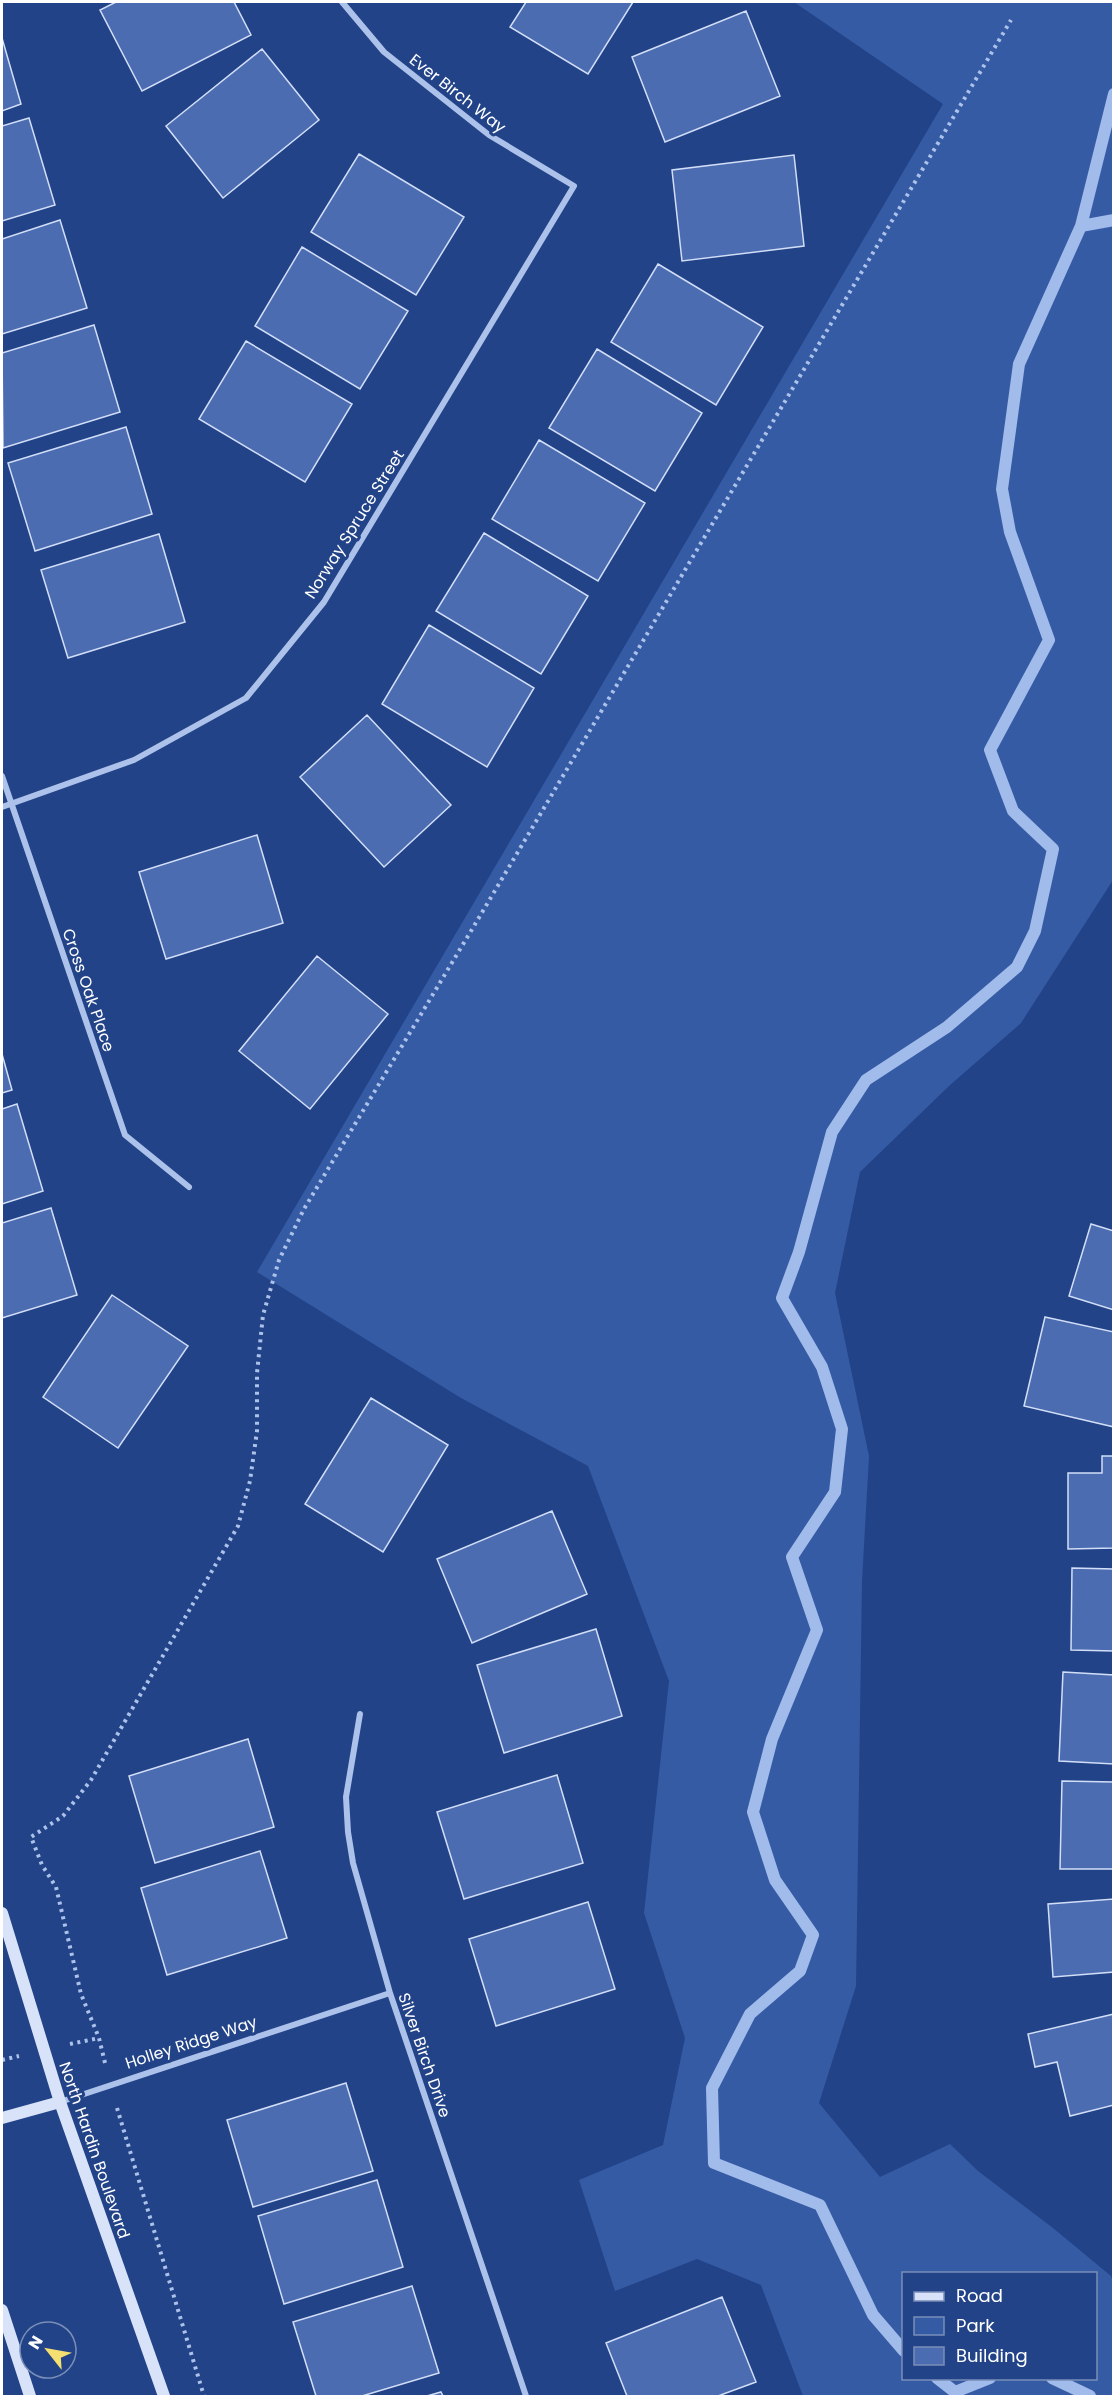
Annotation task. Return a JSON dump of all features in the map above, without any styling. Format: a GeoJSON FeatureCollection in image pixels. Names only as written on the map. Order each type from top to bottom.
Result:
{"type":"FeatureCollection","features":[{"type":"Feature","properties":{"kind":"street","name":"Ever Birch Way"},"geometry":{"type":"LineString","coordinates":[[342,2],[384,52],[489,135],[574,186]]}},
{"type":"Feature","properties":{"kind":"street","name":"Norway Spruce Street"},"geometry":{"type":"LineString","coordinates":[[2,807],[134,760],[246,698],[324,602],[574,186]]}},
{"type":"Feature","properties":{"kind":"street","name":"Cross Oak Place"},"geometry":{"type":"LineString","coordinates":[[2,776],[125,1136],[189,1187]]}},
{"type":"Feature","properties":{"kind":"street","name":"Silver Birch Drive"},"geometry":{"type":"LineString","coordinates":[[360,1714],[346,1797],[353,1863],[390,1993],[526,2397]]}},
{"type":"Feature","properties":{"kind":"street","name":"North Hardin Boulevard"},"geometry":{"type":"LineString","coordinates":[[2,1913],[60,2102],[164,2397]]}},
{"type":"Feature","properties":{"kind":"street","name":"Holley Ridge Way"},"geometry":{"type":"LineString","coordinates":[[2,2118],[111,2086],[390,1993]]}},
{"type":"Feature","properties":{"kind":"street"},"geometry":{"type":"LineString","coordinates":[[2,2310],[30,2397]]}},
{"type":"Feature","properties":{"kind":"path"},"geometry":{"type":"LineString","coordinates":[[204,2397],[127,2145],[99,2038],[81,1994],[56,1887],[42,1865],[31,1837],[63,1816],[91,1780],[238,1526],[250,1481],[257,1431],[257,1373],[263,1315],[279,1260],[303,1209],[474,927],[1011,20]]}},
{"type":"Feature","properties":{"kind":"green space"},"geometry":{"type":"Polygon","coordinates":[[[794,2],[1113,2],[1113,880],[1021,1023],[949,1086],[860,1172],[835,1293],[869,1456],[862,1581],[856,1986],[819,2103],[880,2177],[950,2144],[978,2171],[1111,2276],[1114,2285],[1113,2396],[803,2396],[761,2285],[697,2259],[615,2291],[579,2180],[663,2145],[685,2038],[644,1913],[669,1681],[588,1466],[461,1398],[257,1272],[943,104],[794,2]]]}},
{"type":"Feature","properties":{"kind":"building"},"geometry":{"type":"Polygon","coordinates":[[[116,2],[234,2],[251,35],[142,91],[100,10],[116,2]]]}},
{"type":"Feature","properties":{"kind":"building"},"geometry":{"type":"Polygon","coordinates":[[[526,2],[633,2],[588,74],[510,27],[526,2]]]}},
{"type":"Feature","properties":{"kind":"building"},"geometry":{"type":"Polygon","coordinates":[[[746,11],[780,96],[665,142],[632,57],[746,11]]]}},
{"type":"Feature","properties":{"kind":"building"},"geometry":{"type":"Polygon","coordinates":[[[2,38],[21,104],[2,111],[2,38]]]}},
{"type":"Feature","properties":{"kind":"building"},"geometry":{"type":"Polygon","coordinates":[[[262,49],[319,120],[223,198],[166,126],[262,49]]]}},
{"type":"Feature","properties":{"kind":"building"},"geometry":{"type":"Polygon","coordinates":[[[29,118],[55,205],[2,221],[2,126],[29,118]]]}},
{"type":"Feature","properties":{"kind":"building"},"geometry":{"type":"Polygon","coordinates":[[[359,154],[464,217],[416,295],[311,232],[359,154]]]}},
{"type":"Feature","properties":{"kind":"building"},"geometry":{"type":"Polygon","coordinates":[[[794,155],[804,246],[682,261],[672,170],[794,155]]]}},
{"type":"Feature","properties":{"kind":"building"},"geometry":{"type":"Polygon","coordinates":[[[60,220],[87,308],[2,334],[2,239],[60,220]]]}},
{"type":"Feature","properties":{"kind":"building"},"geometry":{"type":"Polygon","coordinates":[[[302,247],[408,311],[360,389],[255,326],[302,247]]]}},
{"type":"Feature","properties":{"kind":"building"},"geometry":{"type":"Polygon","coordinates":[[[658,264],[763,327],[716,405],[611,342],[658,264]]]}},
{"type":"Feature","properties":{"kind":"building"},"geometry":{"type":"Polygon","coordinates":[[[94,325],[120,412],[3,448],[2,353],[94,325]]]}},
{"type":"Feature","properties":{"kind":"building"},"geometry":{"type":"Polygon","coordinates":[[[246,341],[352,404],[305,482],[199,419],[246,341]]]}},
{"type":"Feature","properties":{"kind":"building"},"geometry":{"type":"Polygon","coordinates":[[[597,349],[702,413],[655,491],[549,428],[597,349]]]}},
{"type":"Feature","properties":{"kind":"building"},"geometry":{"type":"Polygon","coordinates":[[[126,427],[152,514],[35,551],[8,463],[126,427]]]}},
{"type":"Feature","properties":{"kind":"building"},"geometry":{"type":"Polygon","coordinates":[[[539,440],[645,503],[598,581],[492,519],[539,440]]]}},
{"type":"Feature","properties":{"kind":"building"},"geometry":{"type":"Polygon","coordinates":[[[484,533],[588,596],[541,674],[436,611],[484,533]]]}},
{"type":"Feature","properties":{"kind":"building"},"geometry":{"type":"Polygon","coordinates":[[[159,534],[185,622],[68,658],[41,570],[159,534]]]}},
{"type":"Feature","properties":{"kind":"building"},"geometry":{"type":"Polygon","coordinates":[[[429,625],[534,688],[487,767],[382,704],[429,625]]]}},
{"type":"Feature","properties":{"kind":"building"},"geometry":{"type":"Polygon","coordinates":[[[367,715],[451,805],[384,867],[300,777],[367,715]]]}},
{"type":"Feature","properties":{"kind":"building"},"geometry":{"type":"Polygon","coordinates":[[[257,835],[283,923],[166,959],[139,872],[257,835]]]}},
{"type":"Feature","properties":{"kind":"building"},"geometry":{"type":"Polygon","coordinates":[[[317,956],[388,1014],[310,1109],[239,1051],[317,956]]]}},
{"type":"Feature","properties":{"kind":"building"},"geometry":{"type":"Polygon","coordinates":[[[2,1054],[12,1090],[2,1093],[2,1054]]]}},
{"type":"Feature","properties":{"kind":"building"},"geometry":{"type":"Polygon","coordinates":[[[17,1104],[43,1191],[2,1204],[2,1109],[17,1104]]]}},
{"type":"Feature","properties":{"kind":"building"},"geometry":{"type":"Polygon","coordinates":[[[51,1208],[77,1295],[2,1318],[2,1223],[51,1208]]]}},
{"type":"Feature","properties":{"kind":"building"},"geometry":{"type":"Polygon","coordinates":[[[1091,1224],[1114,1231],[1114,1310],[1069,1296],[1091,1224]]]}},
{"type":"Feature","properties":{"kind":"building"},"geometry":{"type":"Polygon","coordinates":[[[112,1295],[188,1346],[118,1448],[43,1397],[112,1295]]]}},
{"type":"Feature","properties":{"kind":"building"},"geometry":{"type":"Polygon","coordinates":[[[1045,1317],[1114,1332],[1114,1427],[1024,1406],[1045,1317]]]}},
{"type":"Feature","properties":{"kind":"building"},"geometry":{"type":"Polygon","coordinates":[[[371,1398],[448,1445],[383,1552],[305,1504],[371,1398]]]}},
{"type":"Feature","properties":{"kind":"building"},"geometry":{"type":"Polygon","coordinates":[[[1102,1456],[1114,1456],[1114,1548],[1068,1549],[1068,1473],[1102,1473],[1102,1456]]]}},
{"type":"Feature","properties":{"kind":"building"},"geometry":{"type":"Polygon","coordinates":[[[552,1511],[587,1594],[472,1643],[437,1559],[552,1511]]]}},
{"type":"Feature","properties":{"kind":"building"},"geometry":{"type":"Polygon","coordinates":[[[1072,1568],[1114,1569],[1114,1651],[1071,1650],[1072,1568]]]}},
{"type":"Feature","properties":{"kind":"building"},"geometry":{"type":"Polygon","coordinates":[[[596,1629],[622,1716],[504,1753],[477,1665],[596,1629]]]}},
{"type":"Feature","properties":{"kind":"building"},"geometry":{"type":"Polygon","coordinates":[[[1063,1672],[1114,1675],[1114,1764],[1059,1761],[1063,1672]]]}},
{"type":"Feature","properties":{"kind":"building"},"geometry":{"type":"Polygon","coordinates":[[[248,1739],[274,1827],[155,1863],[129,1776],[248,1739]]]}},
{"type":"Feature","properties":{"kind":"building"},"geometry":{"type":"Polygon","coordinates":[[[557,1775],[583,1863],[464,1899],[437,1812],[557,1775]]]}},
{"type":"Feature","properties":{"kind":"building"},"geometry":{"type":"Polygon","coordinates":[[[1062,1781],[1114,1782],[1114,1869],[1060,1869],[1062,1781]]]}},
{"type":"Feature","properties":{"kind":"building"},"geometry":{"type":"Polygon","coordinates":[[[260,1851],[287,1938],[167,1975],[141,1888],[260,1851]]]}},
{"type":"Feature","properties":{"kind":"building"},"geometry":{"type":"Polygon","coordinates":[[[1114,1899],[1114,1972],[1053,1977],[1048,1904],[1114,1899]]]}},
{"type":"Feature","properties":{"kind":"building"},"geometry":{"type":"Polygon","coordinates":[[[588,1902],[615,1989],[496,2026],[469,1939],[588,1902]]]}},
{"type":"Feature","properties":{"kind":"building"},"geometry":{"type":"Polygon","coordinates":[[[1114,2014],[1114,2105],[1070,2116],[1057,2062],[1035,2067],[1028,2034],[1114,2014]]]}},
{"type":"Feature","properties":{"kind":"building"},"geometry":{"type":"Polygon","coordinates":[[[346,2083],[373,2171],[253,2207],[227,2120],[346,2083]]]}},
{"type":"Feature","properties":{"kind":"building"},"geometry":{"type":"Polygon","coordinates":[[[377,2180],[403,2267],[284,2304],[258,2216],[377,2180]]]}},
{"type":"Feature","properties":{"kind":"building"},"geometry":{"type":"Polygon","coordinates":[[[412,2286],[439,2373],[362,2396],[316,2396],[293,2322],[412,2286]]]}},
{"type":"Feature","properties":{"kind":"building"},"geometry":{"type":"Polygon","coordinates":[[[722,2297],[756,2382],[718,2396],[627,2396],[606,2343],[722,2297]]]}},
{"type":"Feature","properties":{"kind":"building"},"geometry":{"type":"Polygon","coordinates":[[[441,2392],[443,2396],[427,2396],[441,2392]]]}},
{"type":"Feature","properties":{"kind":"waterway"},"geometry":{"type":"LineString","coordinates":[[902,2349],[873,2315],[820,2205],[714,2163],[712,2088],[750,2014],[800,1971],[813,1935],[775,1880],[753,1812],[772,1739],[817,1630],[792,1557],[835,1492],[842,1429],[822,1367],[782,1298],[799,1252],[832,1132],[866,1080],[947,1027],[1017,967],[1035,931],[1053,849],[1013,811],[990,750],[1049,640],[1010,532],[1002,489],[1019,364],[1081,226],[1114,94]]}},
{"type":"Feature","properties":{"kind":"waterway"},"geometry":{"type":"LineString","coordinates":[[1081,226],[1114,220]]}},
{"type":"Feature","properties":{"kind":"waterway"},"geometry":{"type":"LineString","coordinates":[[940,2380],[955,2392],[985,2380]]}},
{"type":"Feature","properties":{"kind":"waterway"},"geometry":{"type":"LineString","coordinates":[[1056,2380],[1090,2396]]}}]}
